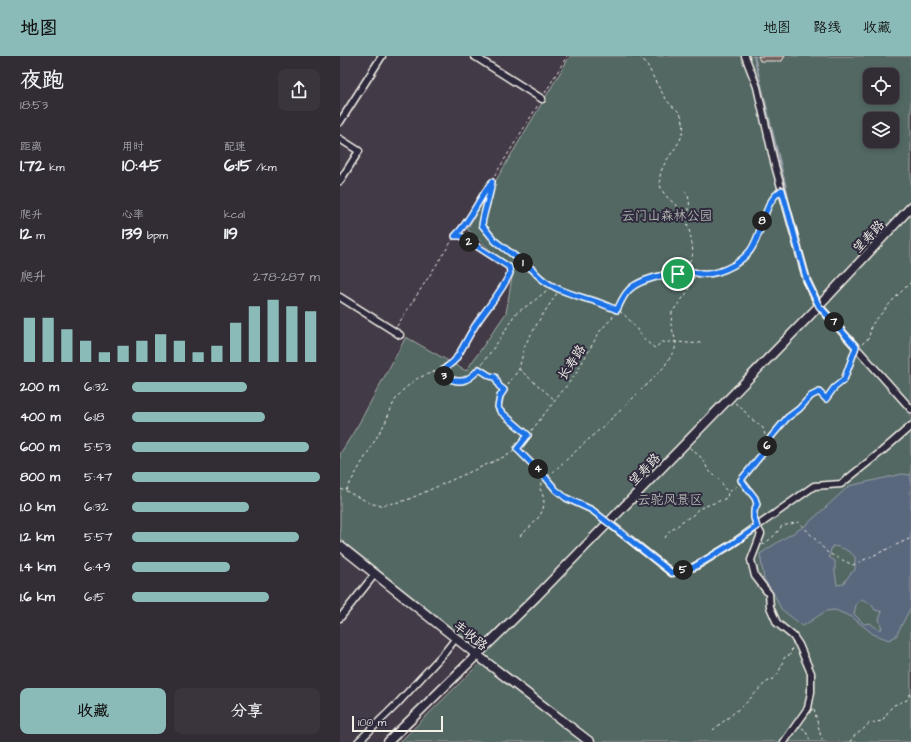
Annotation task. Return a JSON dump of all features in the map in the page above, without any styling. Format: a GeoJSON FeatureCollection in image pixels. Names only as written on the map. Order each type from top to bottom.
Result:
{"type":"FeatureCollection","features":[{"type":"Feature","properties":{"kind":"street"},"geometry":{"type":"LineString","coordinates":[[340,122],[382,56]]}},
{"type":"Feature","properties":{"kind":"street"},"geometry":{"type":"LineString","coordinates":[[474,56],[542,99]]}},
{"type":"Feature","properties":{"kind":"street"},"geometry":{"type":"LineString","coordinates":[[746,56],[757,87],[765,128],[807,281],[819,306],[911,409]]}},
{"type":"Feature","properties":{"kind":"street"},"geometry":{"type":"LineString","coordinates":[[340,139],[359,151],[340,181]]}},
{"type":"Feature","properties":{"kind":"street","name":"望寿路"},"geometry":{"type":"LineString","coordinates":[[388,742],[536,597],[819,306],[911,207]]}},
{"type":"Feature","properties":{"kind":"street"},"geometry":{"type":"LineString","coordinates":[[340,297],[393,332],[400,335]]}},
{"type":"Feature","properties":{"kind":"street"},"geometry":{"type":"LineString","coordinates":[[608,522],[672,573],[694,567],[732,544],[814,486],[841,484],[911,426]]}},
{"type":"Feature","properties":{"kind":"street"},"geometry":{"type":"LineString","coordinates":[[757,527],[761,534],[751,560],[755,576],[769,594],[772,613],[777,623],[793,636],[799,645],[811,673],[811,692],[808,708],[784,742]]}},
{"type":"Feature","properties":{"kind":"street","name":"丰收路"},"geometry":{"type":"LineString","coordinates":[[340,546],[477,655],[590,742]]}},
{"type":"Feature","properties":{"kind":"street"},"geometry":{"type":"LineString","coordinates":[[340,618],[375,574]]}},
{"type":"Feature","properties":{"kind":"street"},"geometry":{"type":"LineString","coordinates":[[358,742],[397,704],[456,638]]}},
{"type":"Feature","properties":{"kind":"path"},"geometry":{"type":"LineString","coordinates":[[393,332],[455,236],[467,223],[567,56]]}},
{"type":"Feature","properties":{"kind":"path"},"geometry":{"type":"LineString","coordinates":[[639,56],[648,64],[662,93],[682,116],[685,128],[674,152],[665,164],[660,175],[661,186],[665,195],[686,218],[693,251],[691,258],[678,274]]}},
{"type":"Feature","properties":{"kind":"path"},"geometry":{"type":"LineString","coordinates":[[492,182],[487,206],[483,215],[482,225],[495,241],[533,270],[538,276],[552,286],[617,310],[629,319],[655,348],[662,342],[692,344],[702,342]]}},
{"type":"Feature","properties":{"kind":"path","name":"长寿路"},"geometry":{"type":"LineString","coordinates":[[340,490],[346,491],[372,504],[382,505],[407,500],[508,455],[517,449],[575,375],[600,331],[612,318],[628,291],[635,285],[650,279],[695,272],[702,274],[716,273],[734,265],[750,252],[770,206],[778,192],[782,190]]}},
{"type":"Feature","properties":{"kind":"path"},"geometry":{"type":"LineString","coordinates":[[685,191],[690,202],[687,222]]}},
{"type":"Feature","properties":{"kind":"path"},"geometry":{"type":"LineString","coordinates":[[441,375],[441,371],[448,368],[454,361],[478,320],[500,291],[510,273],[509,267],[461,236],[455,236]]}},
{"type":"Feature","properties":{"kind":"path"},"geometry":{"type":"LineString","coordinates":[[520,536],[541,516],[544,502],[540,489],[541,483],[660,372],[672,355],[676,342],[671,325],[672,312],[686,294],[694,278],[695,272]]}},
{"type":"Feature","properties":{"kind":"path"},"geometry":{"type":"LineString","coordinates":[[728,492],[735,488],[762,454],[771,437],[787,418],[799,409],[811,396],[819,392],[826,399],[830,396],[834,388],[844,380],[856,347],[865,343],[869,338],[871,326],[874,322],[911,282]]}},
{"type":"Feature","properties":{"kind":"path"},"geometry":{"type":"LineString","coordinates":[[346,491],[385,423],[394,402],[412,382],[423,375],[436,371],[441,375],[461,382],[474,375],[512,321],[515,314],[552,286]]}},
{"type":"Feature","properties":{"kind":"path"},"geometry":{"type":"LineString","coordinates":[[528,435],[500,411],[498,407],[500,396],[519,369],[525,345],[556,295],[558,288]]}},
{"type":"Feature","properties":{"kind":"path"},"geometry":{"type":"LineString","coordinates":[[479,369],[490,376],[495,377],[499,386],[504,390]]}},
{"type":"Feature","properties":{"kind":"path"},"geometry":{"type":"LineString","coordinates":[[519,369],[555,400]]}},
{"type":"Feature","properties":{"kind":"path"},"geometry":{"type":"LineString","coordinates":[[731,397],[750,418],[763,428],[765,435],[771,437]]}},
{"type":"Feature","properties":{"kind":"path"},"geometry":{"type":"LineString","coordinates":[[685,444],[703,459],[708,470],[721,481],[724,488],[728,492]]}},
{"type":"Feature","properties":{"kind":"path"},"geometry":{"type":"LineString","coordinates":[[517,449],[556,490],[566,498],[592,510],[608,522]]}},
{"type":"Feature","properties":{"kind":"path"},"geometry":{"type":"LineString","coordinates":[[741,480],[755,498],[757,504],[754,511],[754,518],[757,527]]}},
{"type":"Feature","properties":{"kind":"path"},"geometry":{"type":"LineString","coordinates":[[665,538],[670,530],[676,528],[680,522],[693,515],[698,509],[727,498],[728,492]]}},
{"type":"Feature","properties":{"kind":"path"},"geometry":{"type":"LineString","coordinates":[[754,550],[774,535],[782,526],[799,522],[828,553],[853,565],[911,538]]}},
{"type":"Feature","properties":{"kind":"path"},"geometry":{"type":"LineString","coordinates":[[713,730],[779,672],[784,658],[791,654],[793,636]]}},
{"type":"Feature","properties":{"kind":"path"},"geometry":{"type":"LineString","coordinates":[[850,742],[855,735],[865,729],[869,723],[882,721],[890,709],[894,705],[907,700],[911,692]]}},
{"type":"Feature","properties":{"kind":"path"},"geometry":{"type":"LineString","coordinates":[[809,703],[812,704],[814,708],[820,737],[824,742]]}},
{"type":"Feature","properties":{"kind":"path"},"geometry":{"type":"LineString","coordinates":[[796,724],[804,730],[811,742]]}},
{"type":"Feature","properties":{"kind":"green space","name":"云驼风景区"},"geometry":{"type":"Polygon","coordinates":[[[570,56],[911,56],[911,742],[400,742],[479,664],[477,648],[340,539],[340,454],[358,425],[406,337],[466,371],[506,313],[513,271],[467,229],[570,56]]]}},
{"type":"Feature","properties":{"kind":"water"},"geometry":{"type":"Polygon","coordinates":[[[902,474],[911,475],[911,607],[896,636],[889,640],[873,634],[852,617],[835,610],[826,611],[803,626],[781,609],[774,594],[764,579],[760,554],[805,526],[849,486],[902,474]],[[832,546],[829,557],[835,561],[837,585],[843,584],[855,570],[855,557],[845,549],[832,546]],[[861,599],[856,605],[854,614],[864,624],[870,623],[878,629],[882,629],[879,619],[882,612],[875,610],[871,604],[861,599]]]}},
{"type":"Feature","properties":{"kind":"building"},"geometry":{"type":"Polygon","coordinates":[[[758,56],[785,56],[782,61],[760,61],[758,56]]]}},
{"type":"Feature","properties":{"kind":"waterway"},"geometry":{"type":"LineString","coordinates":[[754,56],[788,196]]}},
{"type":"Feature","properties":{"kind":"route"},"geometry":{"type":"LineString","coordinates":[[492,182],[490,197],[483,215],[482,225],[495,241],[549,284],[579,297],[617,310],[628,291],[635,285],[650,279],[678,274],[695,272],[702,274],[716,273],[734,265],[743,258],[750,252],[774,198],[778,192],[782,190],[807,281],[819,306],[856,347],[844,380],[834,388],[830,396],[826,399],[819,392],[811,396],[799,409],[787,418],[771,437],[762,454],[741,480],[743,485],[755,498],[757,504],[754,511],[754,518],[757,527],[694,567],[672,573],[592,510],[566,498],[556,490],[517,449],[528,435],[500,411],[498,401],[504,390],[499,386],[495,377],[490,376],[479,369],[474,375],[461,382],[441,375],[441,371],[448,368],[454,361],[478,320],[500,291],[510,273],[509,267],[461,236],[455,236],[467,223],[479,201],[492,182]]}},
{"type":"Feature","properties":{"kind":"park label","name":"云门山森林公园"},"geometry":{"type":"Point","coordinates":[667,215]}}]}
